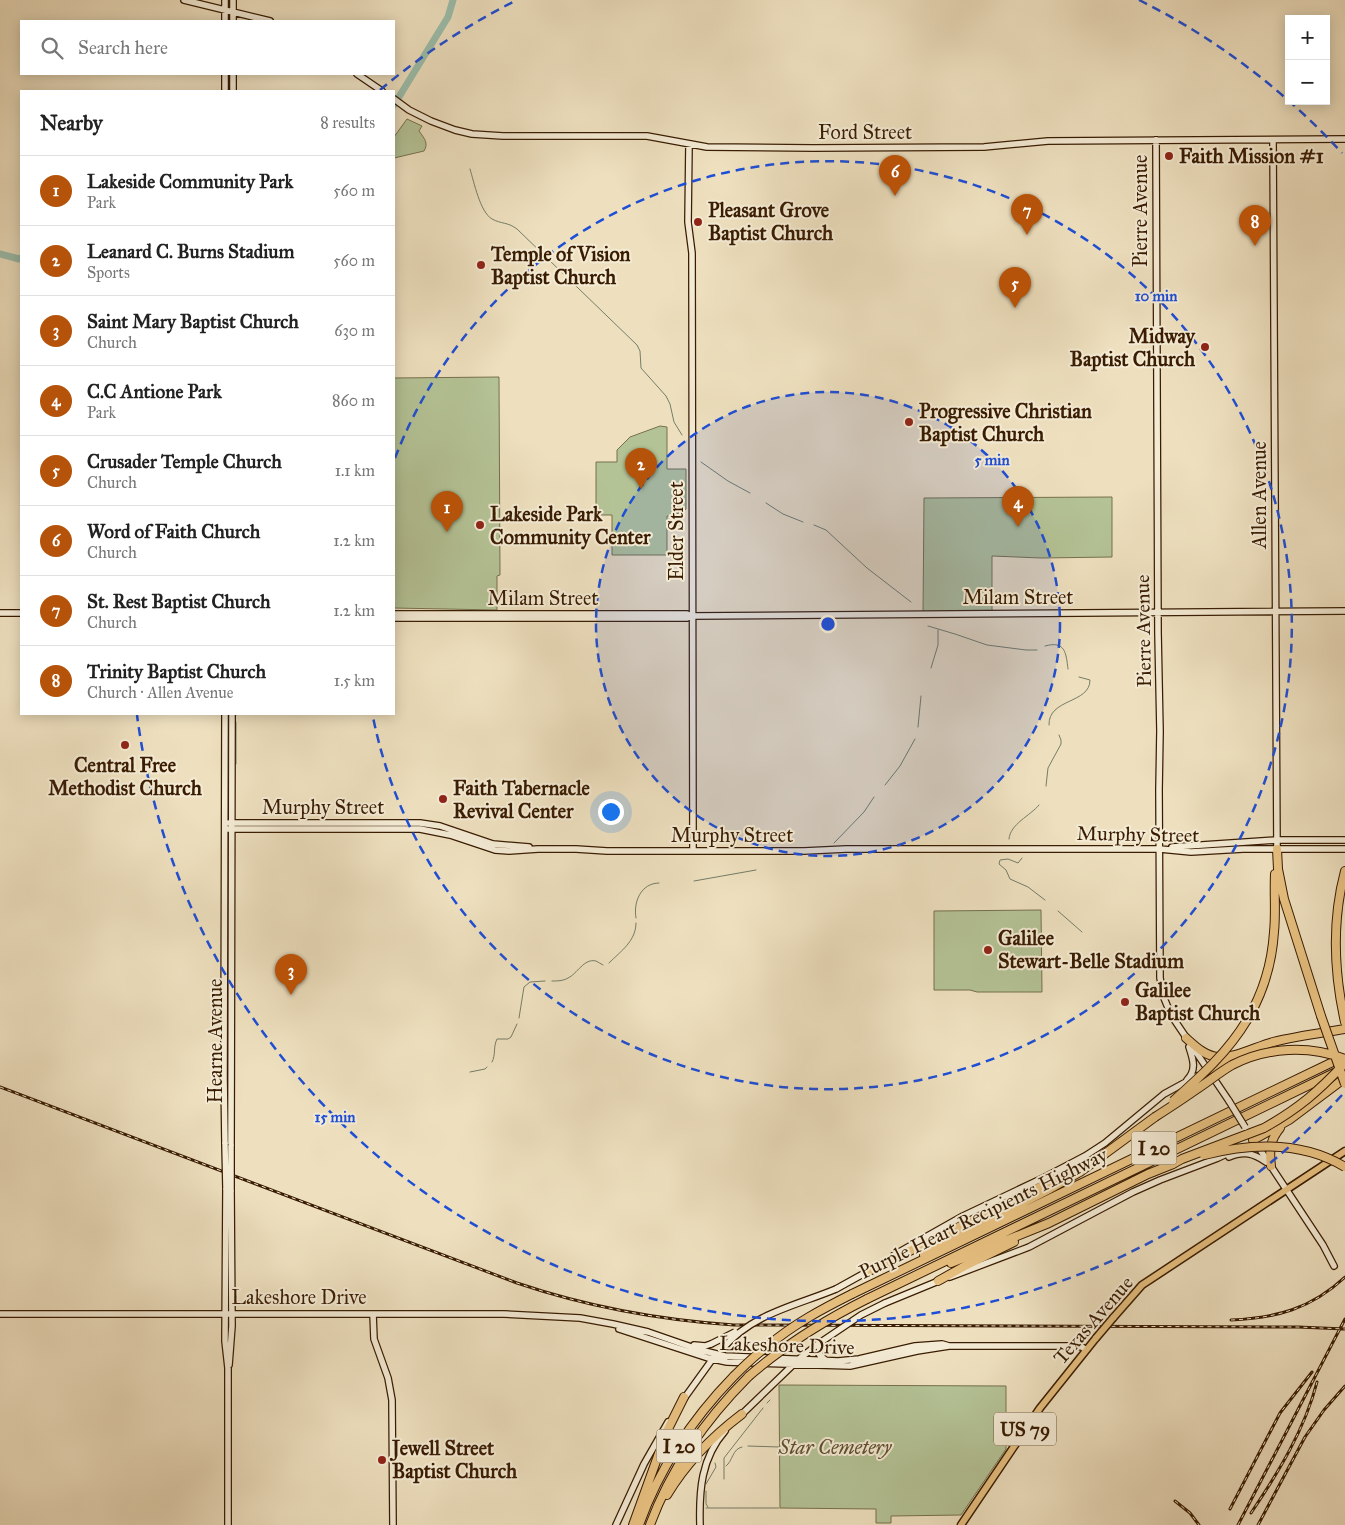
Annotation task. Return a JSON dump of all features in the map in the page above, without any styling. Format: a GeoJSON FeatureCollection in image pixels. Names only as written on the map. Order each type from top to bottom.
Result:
{"type":"FeatureCollection","features":[{"type":"Feature","properties":{"kind":"highway"},"geometry":{"type":"LineString","coordinates":[[1277,852],[1284,899],[1345,1084]]}},
{"type":"Feature","properties":{"kind":"highway"},"geometry":{"type":"LineString","coordinates":[[1155,1117],[1219,1058],[1236,1038],[1256,1005],[1271,957],[1274,932],[1277,852]]}},
{"type":"Feature","properties":{"kind":"highway"},"geometry":{"type":"LineString","coordinates":[[1345,871],[1338,905],[1336,945],[1342,1010],[1345,1022]]}},
{"type":"Feature","properties":{"kind":"highway"},"geometry":{"type":"LineString","coordinates":[[1186,1038],[1203,1052],[1215,1057],[1231,1056],[1271,1042],[1345,1029]]}},
{"type":"Feature","properties":{"kind":"highway"},"geometry":{"type":"LineString","coordinates":[[1208,1070],[1246,1050]]}},
{"type":"Feature","properties":{"kind":"highway"},"geometry":{"type":"LineString","coordinates":[[865,1288],[977,1225],[1054,1186],[1090,1165],[1155,1117],[1222,1071],[1241,1061],[1253,1056],[1280,1050],[1308,1050],[1345,1058]]}},
{"type":"Feature","properties":{"kind":"highway","name":"Purple Heart Recipients Highway"},"geometry":{"type":"LineString","coordinates":[[639,1525],[659,1479],[676,1449],[706,1408],[734,1376],[767,1346],[786,1332],[852,1294],[1345,1058]]}},
{"type":"Feature","properties":{"kind":"highway"},"geometry":{"type":"LineString","coordinates":[[938,1281],[1148,1174],[1264,1128],[1311,1098],[1345,1063]]}},
{"type":"Feature","properties":{"kind":"highway","name":"Purple Heart Recipients Highway"},"geometry":{"type":"LineString","coordinates":[[650,1525],[662,1494],[689,1447],[712,1417],[749,1376],[805,1333],[837,1314],[893,1286],[1345,1068]]}},
{"type":"Feature","properties":{"kind":"highway"},"geometry":{"type":"LineString","coordinates":[[1271,1166],[1270,1151],[1272,1138],[1279,1129],[1345,1078]]}},
{"type":"Feature","properties":{"kind":"highway"},"geometry":{"type":"LineString","coordinates":[[1253,1140],[1289,1120]]}},
{"type":"Feature","properties":{"kind":"highway"},"geometry":{"type":"LineString","coordinates":[[1173,1164],[1214,1152],[1264,1146],[1286,1147],[1307,1151],[1326,1157],[1345,1167]]}},
{"type":"Feature","properties":{"kind":"highway"},"geometry":{"type":"LineString","coordinates":[[869,1271],[1073,1171],[1114,1147]]}},
{"type":"Feature","properties":{"kind":"highway"},"geometry":{"type":"LineString","coordinates":[[893,1286],[1049,1223]]}},
{"type":"Feature","properties":{"kind":"highway"},"geometry":{"type":"LineString","coordinates":[[633,1525],[667,1431],[684,1397]]}},
{"type":"Feature","properties":{"kind":"highway"},"geometry":{"type":"LineString","coordinates":[[650,1525],[673,1485],[692,1460],[742,1414]]}},
{"type":"Feature","properties":{"kind":"main road"},"geometry":{"type":"LineString","coordinates":[[184,0],[266,20]]}},
{"type":"Feature","properties":{"kind":"main road"},"geometry":{"type":"LineString","coordinates":[[225,0],[225,20]]}},
{"type":"Feature","properties":{"kind":"main road"},"geometry":{"type":"LineString","coordinates":[[233,0],[233,20]]}},
{"type":"Feature","properties":{"kind":"main road"},"geometry":{"type":"LineString","coordinates":[[225,75],[225,89]]}},
{"type":"Feature","properties":{"kind":"main road"},"geometry":{"type":"LineString","coordinates":[[233,75],[233,88]]}},
{"type":"Feature","properties":{"kind":"main road"},"geometry":{"type":"LineString","coordinates":[[358,75],[381,90]]}},
{"type":"Feature","properties":{"kind":"main road","name":"Ford Street"},"geometry":{"type":"LineString","coordinates":[[395,100],[424,118],[455,130],[480,135],[646,136],[707,147],[998,147],[1048,141],[1345,140]]}},
{"type":"Feature","properties":{"kind":"main road","name":"Pierre Avenue"},"geometry":{"type":"LineString","coordinates":[[1156,140],[1160,978],[1164,998],[1175,1023],[1323,1245],[1334,1266]]}},
{"type":"Feature","properties":{"kind":"main road","name":"Allen Avenue"},"geometry":{"type":"LineString","coordinates":[[1273,140],[1277,852]]}},
{"type":"Feature","properties":{"kind":"main road","name":"Elder Street"},"geometry":{"type":"LineString","coordinates":[[689,144],[688,212],[692,253],[693,851]]}},
{"type":"Feature","properties":{"kind":"main road","name":"Milam Street"},"geometry":{"type":"LineString","coordinates":[[395,618],[687,618],[692,616],[1345,611]]}},
{"type":"Feature","properties":{"kind":"main road"},"geometry":{"type":"LineString","coordinates":[[0,613],[20,613]]}},
{"type":"Feature","properties":{"kind":"main road","name":"Milam Street"},"geometry":{"type":"LineString","coordinates":[[395,614],[687,614],[692,616]]}},
{"type":"Feature","properties":{"kind":"main road","name":"Hearne Avenue"},"geometry":{"type":"LineString","coordinates":[[225,715],[228,1145],[225,1313],[228,1368]]}},
{"type":"Feature","properties":{"kind":"main road","name":"Hearne Avenue"},"geometry":{"type":"LineString","coordinates":[[228,1145],[232,715]]}},
{"type":"Feature","properties":{"kind":"main road","name":"Murphy Street"},"geometry":{"type":"LineString","coordinates":[[225,826],[420,828],[450,835],[495,850],[513,851],[538,849],[576,849],[607,852],[846,849],[1160,849],[1191,852],[1229,850],[1277,852],[1345,849]]}},
{"type":"Feature","properties":{"kind":"main road"},"geometry":{"type":"LineString","coordinates":[[1160,849],[1276,840],[1345,840]]}},
{"type":"Feature","properties":{"kind":"main road"},"geometry":{"type":"LineString","coordinates":[[670,1339],[696,1346],[705,1346],[779,1309],[836,1289],[944,1226],[1085,1156],[1148,1106],[1187,1079],[1193,1069],[1194,1059],[1186,1038]]}},
{"type":"Feature","properties":{"kind":"main road"},"geometry":{"type":"LineString","coordinates":[[1169,1091],[1208,1070]]}},
{"type":"Feature","properties":{"kind":"main road"},"geometry":{"type":"LineString","coordinates":[[700,1525],[700,1488],[706,1460],[719,1439],[780,1377],[821,1342],[861,1315],[885,1303],[1029,1247],[1132,1192],[1218,1158],[1253,1140]]}},
{"type":"Feature","properties":{"kind":"main road","name":"Texas Avenue"},"geometry":{"type":"LineString","coordinates":[[961,1525],[1040,1408],[1139,1288],[1345,1151]]}},
{"type":"Feature","properties":{"kind":"main road"},"geometry":{"type":"LineString","coordinates":[[1200,1165],[1236,1154],[1246,1153],[1256,1156],[1271,1166]]}},
{"type":"Feature","properties":{"kind":"main road","name":"Hearne Avenue"},"geometry":{"type":"LineString","coordinates":[[228,1189],[232,1258],[232,1313],[228,1368],[228,1525]]}},
{"type":"Feature","properties":{"kind":"main road"},"geometry":{"type":"LineString","coordinates":[[225,1258],[232,1258]]}},
{"type":"Feature","properties":{"kind":"main road","name":"Lakeshore Drive"},"geometry":{"type":"LineString","coordinates":[[0,1314],[495,1313],[580,1318],[648,1332],[727,1362],[819,1366],[859,1365],[918,1351],[949,1346],[1077,1346],[1086,1350]]}},
{"type":"Feature","properties":{"kind":"main road"},"geometry":{"type":"LineString","coordinates":[[374,1314],[376,1346],[388,1378],[392,1400],[393,1525]]}},
{"type":"Feature","properties":{"kind":"main road","name":"Lakeshore Drive"},"geometry":{"type":"LineString","coordinates":[[598,1322],[693,1353],[714,1357],[799,1360],[859,1359],[922,1345],[942,1344],[949,1346]]}},
{"type":"Feature","properties":{"kind":"main road"},"geometry":{"type":"LineString","coordinates":[[616,1525],[648,1458],[684,1397],[714,1357],[748,1325]]}},
{"type":"Feature","properties":{"kind":"main road"},"geometry":{"type":"LineString","coordinates":[[821,1342],[819,1354],[823,1359],[827,1360]]}},
{"type":"Feature","properties":{"kind":"main road"},"geometry":{"type":"LineString","coordinates":[[693,1353],[703,1361],[704,1367],[701,1374]]}},
{"type":"Feature","properties":{"kind":"main road"},"geometry":{"type":"LineString","coordinates":[[780,1377],[795,1370],[819,1366]]}},
{"type":"Feature","properties":{"kind":"green space"},"geometry":{"type":"Polygon","coordinates":[[[407,119],[422,126],[419,131],[426,145],[424,151],[395,158],[395,136],[407,119]]]}},
{"type":"Feature","properties":{"kind":"green space"},"geometry":{"type":"Polygon","coordinates":[[[499,377],[500,575],[497,576],[497,610],[395,608],[395,378],[499,377]]]}},
{"type":"Feature","properties":{"kind":"green space"},"geometry":{"type":"Polygon","coordinates":[[[660,426],[667,427],[667,469],[686,469],[686,509],[673,516],[667,516],[667,555],[612,555],[612,515],[596,515],[596,462],[617,462],[617,450],[630,437],[660,426]]]}},
{"type":"Feature","properties":{"kind":"green space"},"geometry":{"type":"Polygon","coordinates":[[[1112,497],[1112,557],[1041,558],[992,556],[992,614],[923,614],[924,498],[1112,497]]]}},
{"type":"Feature","properties":{"kind":"green space","name":"Galilee Stewart-Belle Stadium"},"geometry":{"type":"Polygon","coordinates":[[[1041,910],[1042,992],[934,990],[934,911],[1041,910]]]}},
{"type":"Feature","properties":{"kind":"green space","name":"Star Cemetery"},"geometry":{"type":"Polygon","coordinates":[[[779,1385],[1006,1386],[1006,1449],[961,1515],[891,1516],[891,1523],[876,1523],[876,1509],[780,1508],[779,1385]]]}},
{"type":"Feature","properties":{"kind":"waterway"},"geometry":{"type":"LineString","coordinates":[[395,103],[448,17],[453,0]]}},
{"type":"Feature","properties":{"kind":"waterway"},"geometry":{"type":"LineString","coordinates":[[470,169],[478,196],[488,215],[495,221],[511,225],[517,229],[637,345],[640,351],[641,368],[666,396],[674,422],[682,435]]}},
{"type":"Feature","properties":{"kind":"waterway"},"geometry":{"type":"LineString","coordinates":[[0,254],[20,258]]}},
{"type":"Feature","properties":{"kind":"waterway"},"geometry":{"type":"LineString","coordinates":[[701,462],[728,481],[750,493]]}},
{"type":"Feature","properties":{"kind":"waterway"},"geometry":{"type":"LineString","coordinates":[[766,503],[783,514],[803,522]]}},
{"type":"Feature","properties":{"kind":"waterway"},"geometry":{"type":"LineString","coordinates":[[814,525],[826,530],[867,568],[911,602]]}},
{"type":"Feature","properties":{"kind":"waterway"},"geometry":{"type":"LineString","coordinates":[[928,626],[987,645],[1037,650]]}},
{"type":"Feature","properties":{"kind":"waterway"},"geometry":{"type":"LineString","coordinates":[[931,668],[938,645],[938,630]]}},
{"type":"Feature","properties":{"kind":"waterway"},"geometry":{"type":"LineString","coordinates":[[1045,646],[1057,645],[1061,647],[1064,650],[1068,669]]}},
{"type":"Feature","properties":{"kind":"waterway"},"geometry":{"type":"LineString","coordinates":[[1049,725],[1050,716],[1055,710],[1077,698],[1088,688],[1090,680],[1079,677]]}},
{"type":"Feature","properties":{"kind":"waterway"},"geometry":{"type":"LineString","coordinates":[[918,727],[921,696]]}},
{"type":"Feature","properties":{"kind":"waterway"},"geometry":{"type":"LineString","coordinates":[[236,722],[236,764]]}},
{"type":"Feature","properties":{"kind":"waterway"},"geometry":{"type":"LineString","coordinates":[[1046,786],[1048,768],[1061,744],[1059,735]]}},
{"type":"Feature","properties":{"kind":"waterway"},"geometry":{"type":"LineString","coordinates":[[885,785],[900,766],[915,739]]}},
{"type":"Feature","properties":{"kind":"waterway"},"geometry":{"type":"LineString","coordinates":[[834,843],[864,812],[874,797]]}},
{"type":"Feature","properties":{"kind":"waterway"},"geometry":{"type":"LineString","coordinates":[[1009,839],[1013,829],[1039,805]]}},
{"type":"Feature","properties":{"kind":"waterway"},"geometry":{"type":"LineString","coordinates":[[1022,858],[1018,863],[1008,859],[1000,860],[999,864],[1006,870],[1010,879],[1028,887],[1045,900]]}},
{"type":"Feature","properties":{"kind":"waterway"},"geometry":{"type":"LineString","coordinates":[[694,881],[756,870]]}},
{"type":"Feature","properties":{"kind":"waterway"},"geometry":{"type":"LineString","coordinates":[[636,918],[635,912],[640,894],[647,886],[659,883]]}},
{"type":"Feature","properties":{"kind":"waterway"},"geometry":{"type":"LineString","coordinates":[[1058,911],[1082,932]]}},
{"type":"Feature","properties":{"kind":"waterway"},"geometry":{"type":"LineString","coordinates":[[609,963],[631,940],[636,923]]}},
{"type":"Feature","properties":{"kind":"waterway"},"geometry":{"type":"LineString","coordinates":[[552,981],[568,978],[588,962],[596,961],[603,965]]}},
{"type":"Feature","properties":{"kind":"waterway"},"geometry":{"type":"LineString","coordinates":[[519,1018],[524,987],[530,982],[545,981]]}},
{"type":"Feature","properties":{"kind":"waterway"},"geometry":{"type":"LineString","coordinates":[[492,1062],[497,1039],[508,1039],[511,1037],[517,1024]]}},
{"type":"Feature","properties":{"kind":"waterway"},"geometry":{"type":"LineString","coordinates":[[470,1072],[487,1067]]}},
{"type":"Feature","properties":{"kind":"waterway"},"geometry":{"type":"LineString","coordinates":[[767,1403],[770,1400]]}},
{"type":"Feature","properties":{"kind":"waterway"},"geometry":{"type":"LineString","coordinates":[[724,1479],[724,1458],[763,1408]]}},
{"type":"Feature","properties":{"kind":"waterway"},"geometry":{"type":"LineString","coordinates":[[748,1446],[779,1447]]}},
{"type":"Feature","properties":{"kind":"waterway"},"geometry":{"type":"LineString","coordinates":[[726,1466],[736,1450],[742,1447]]}},
{"type":"Feature","properties":{"kind":"waterway"},"geometry":{"type":"LineString","coordinates":[[706,1484],[716,1467],[715,1463]]}},
{"type":"Feature","properties":{"kind":"waterway"},"geometry":{"type":"LineString","coordinates":[[706,1491],[706,1504],[708,1507]]}},
{"type":"Feature","properties":{"kind":"waterway"},"geometry":{"type":"LineString","coordinates":[[706,1508],[779,1508]]}},
{"type":"Feature","properties":{"kind":"railway"},"geometry":{"type":"LineString","coordinates":[[0,1087],[517,1283],[570,1299],[624,1311],[679,1320],[734,1325],[1298,1327],[1345,1329]]}},
{"type":"Feature","properties":{"kind":"railway"},"geometry":{"type":"LineString","coordinates":[[1231,1320],[1263,1317],[1292,1310],[1319,1297],[1345,1277]]}},
{"type":"Feature","properties":{"kind":"railway"},"geometry":{"type":"LineString","coordinates":[[1238,1525],[1345,1319]]}},
{"type":"Feature","properties":{"kind":"railway"},"geometry":{"type":"LineString","coordinates":[[1230,1509],[1280,1413],[1312,1372]]}},
{"type":"Feature","properties":{"kind":"railway"},"geometry":{"type":"LineString","coordinates":[[1251,1513],[1290,1450],[1305,1417],[1317,1382]]}},
{"type":"Feature","properties":{"kind":"railway"},"geometry":{"type":"LineString","coordinates":[[1258,1525],[1305,1437],[1324,1410],[1345,1386]]}},
{"type":"Feature","properties":{"kind":"railway"},"geometry":{"type":"LineString","coordinates":[[1175,1501],[1190,1513],[1199,1525]]}},
{"type":"Feature","properties":{"kind":"place","name":"Faith Mission #1"},"geometry":{"type":"Point","coordinates":[1169,156]}},
{"type":"Feature","properties":{"kind":"place","name":"Word of Faith Church"},"geometry":{"type":"Point","coordinates":[895,196]}},
{"type":"Feature","properties":{"kind":"place","name":"Pleasant Grove Baptist Church"},"geometry":{"type":"Point","coordinates":[698,222]}},
{"type":"Feature","properties":{"kind":"place","name":"St. Rest Baptist Church"},"geometry":{"type":"Point","coordinates":[1027,235]}},
{"type":"Feature","properties":{"kind":"place","name":"Trinity Baptist Church"},"geometry":{"type":"Point","coordinates":[1255,246]}},
{"type":"Feature","properties":{"kind":"place","name":"Temple of Vision Baptist Church"},"geometry":{"type":"Point","coordinates":[481,265]}},
{"type":"Feature","properties":{"kind":"place","name":"Crusader Temple Church"},"geometry":{"type":"Point","coordinates":[1015,308]}},
{"type":"Feature","properties":{"kind":"place","name":"Midway Baptist Church"},"geometry":{"type":"Point","coordinates":[1205,347]}},
{"type":"Feature","properties":{"kind":"place","name":"Progressive Christian Baptist Church"},"geometry":{"type":"Point","coordinates":[909,422]}},
{"type":"Feature","properties":{"kind":"place","name":"Leanard C. Burns Stadium"},"geometry":{"type":"Point","coordinates":[641,489]}},
{"type":"Feature","properties":{"kind":"place","name":"Lakeside Park Community Center"},"geometry":{"type":"Point","coordinates":[480,525]}},
{"type":"Feature","properties":{"kind":"place","name":"C.C Antione Park"},"geometry":{"type":"Point","coordinates":[1018,527]}},
{"type":"Feature","properties":{"kind":"place","name":"Lakeside Community Park"},"geometry":{"type":"Point","coordinates":[447,532]}},
{"type":"Feature","properties":{"kind":"place","name":"Central Free Methodist Church"},"geometry":{"type":"Point","coordinates":[125,745]}},
{"type":"Feature","properties":{"kind":"place","name":"Faith Tabernacle Revival Center"},"geometry":{"type":"Point","coordinates":[443,799]}},
{"type":"Feature","properties":{"kind":"place","name":"Galilee Stewart-Belle Stadium"},"geometry":{"type":"Point","coordinates":[988,950]}},
{"type":"Feature","properties":{"kind":"place","name":"Saint Mary Baptist Church"},"geometry":{"type":"Point","coordinates":[291,995]}},
{"type":"Feature","properties":{"kind":"place","name":"Galilee Baptist Church"},"geometry":{"type":"Point","coordinates":[1125,1002]}},
{"type":"Feature","properties":{"kind":"place","name":"Jewell Street Baptist Church"},"geometry":{"type":"Point","coordinates":[382,1460]}}]}
